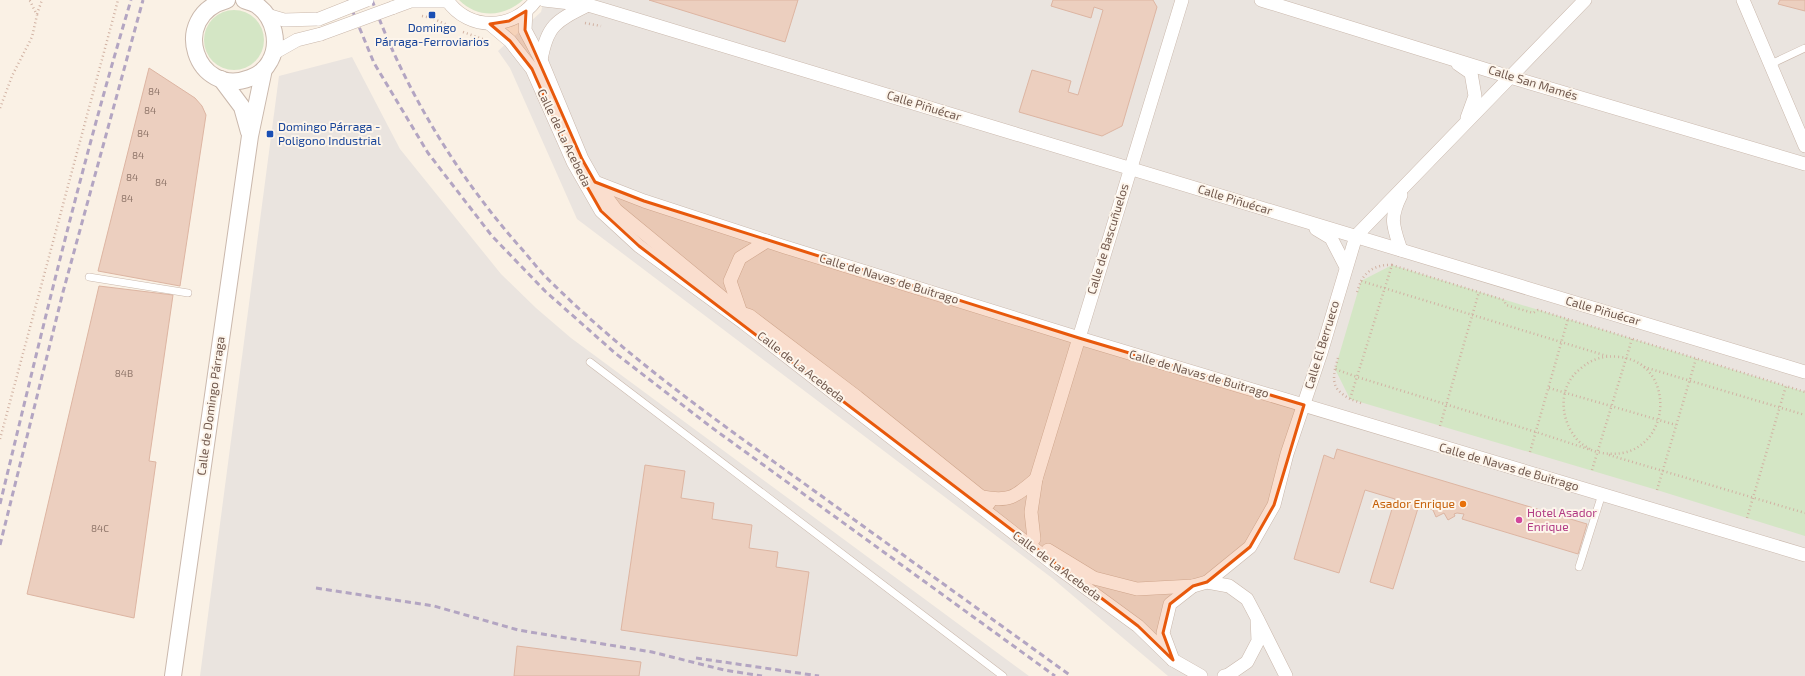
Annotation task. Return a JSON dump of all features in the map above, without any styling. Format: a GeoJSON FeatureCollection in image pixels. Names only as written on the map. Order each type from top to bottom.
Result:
{"type":"FeatureCollection","features":[{"type":"Feature","properties":{"kind":"street"},"geometry":{"type":"LineString","coordinates":[[227,0],[206,5],[198,21],[194,34],[194,49],[199,62],[209,72],[221,79],[232,82],[255,76],[270,62],[274,53],[275,33],[267,15],[257,6],[244,0]]}},
{"type":"Feature","properties":{"kind":"street"},"geometry":{"type":"LineString","coordinates":[[267,15],[284,20],[319,19],[367,0]]}},
{"type":"Feature","properties":{"kind":"street"},"geometry":{"type":"LineString","coordinates":[[274,53],[297,40],[321,34],[410,1],[447,1],[456,11],[466,18],[490,24],[510,21],[526,11],[536,0]]}},
{"type":"Feature","properties":{"kind":"street","name":"Calle Piñuécar"},"geometry":{"type":"LineString","coordinates":[[544,0],[584,3],[1805,372]]}},
{"type":"Feature","properties":{"kind":"street","name":"Calle de Bascuñuelos"},"geometry":{"type":"LineString","coordinates":[[1034,539],[1031,512],[1036,479],[1182,0]]}},
{"type":"Feature","properties":{"kind":"street","name":"Calle San Mamés"},"geometry":{"type":"LineString","coordinates":[[1261,0],[1510,77],[1805,164]]}},
{"type":"Feature","properties":{"kind":"street","name":"Calle El Berrueco"},"geometry":{"type":"LineString","coordinates":[[1207,582],[1250,547],[1274,504],[1287,454],[1304,405],[1356,236],[1585,0]]}},
{"type":"Feature","properties":{"kind":"street"},"geometry":{"type":"LineString","coordinates":[[1744,0],[1805,146]]}},
{"type":"Feature","properties":{"kind":"street"},"geometry":{"type":"LineString","coordinates":[[541,60],[544,41],[553,27],[584,3]]}},
{"type":"Feature","properties":{"kind":"street","name":"Calle de La Acebeda"},"geometry":{"type":"LineString","coordinates":[[526,11],[525,30],[541,60],[582,159],[616,210],[741,313],[750,316],[857,397],[1034,539],[1062,559],[1094,578],[1137,589],[1193,586]]}},
{"type":"Feature","properties":{"kind":"street","name":"Calle de La Acebeda"},"geometry":{"type":"LineString","coordinates":[[490,24],[510,41],[532,69],[573,162],[601,211],[639,246],[744,323],[1060,569],[1138,626],[1173,660],[1201,676]]}},
{"type":"Feature","properties":{"kind":"street","name":"Calle El Berrueco"},"geometry":{"type":"LineString","coordinates":[[1452,59],[1471,73],[1475,96],[1465,124]]}},
{"type":"Feature","properties":{"kind":"street","name":"Calle de Domingo Párraga"},"geometry":{"type":"LineString","coordinates":[[173,676],[250,136],[264,69]]}},
{"type":"Feature","properties":{"kind":"street","name":"Calle de Domingo Párraga"},"geometry":{"type":"LineString","coordinates":[[221,79],[242,108],[250,136]]}},
{"type":"Feature","properties":{"kind":"street","name":"Calle de Navas de Buitrago"},"geometry":{"type":"LineString","coordinates":[[596,182],[644,201],[767,241],[1079,338],[1805,555]]}},
{"type":"Feature","properties":{"kind":"street"},"geometry":{"type":"LineString","coordinates":[[1401,250],[1393,226],[1394,209],[1407,185]]}},
{"type":"Feature","properties":{"kind":"street","name":"Calle Piñuécar"},"geometry":{"type":"LineString","coordinates":[[1302,221],[1330,238],[1346,268]]}},
{"type":"Feature","properties":{"kind":"street"},"geometry":{"type":"LineString","coordinates":[[741,313],[730,281],[740,258],[767,241]]}},
{"type":"Feature","properties":{"kind":"street"},"geometry":{"type":"LineString","coordinates":[[982,497],[999,500],[1017,496],[1036,479]]}},
{"type":"Feature","properties":{"kind":"street"},"geometry":{"type":"LineString","coordinates":[[1173,660],[1163,633],[1170,604],[1193,586],[1207,582],[1229,586],[1247,598],[1286,676]]}},
{"type":"Feature","properties":{"kind":"street"},"geometry":{"type":"LineString","coordinates":[[1224,676],[1228,675],[1247,662],[1258,641],[1257,618]]}},
{"type":"Feature","properties":{"kind":"lane"},"geometry":{"type":"LineString","coordinates":[[1771,64],[1805,48]]}},
{"type":"Feature","properties":{"kind":"lane"},"geometry":{"type":"LineString","coordinates":[[89,277],[188,293]]}},
{"type":"Feature","properties":{"kind":"lane"},"geometry":{"type":"LineString","coordinates":[[590,362],[1003,676]]}},
{"type":"Feature","properties":{"kind":"lane"},"geometry":{"type":"LineString","coordinates":[[1579,567],[1602,494]]}},
{"type":"Feature","properties":{"kind":"path"},"geometry":{"type":"LineString","coordinates":[[28,0],[37,15]]}},
{"type":"Feature","properties":{"kind":"path"},"geometry":{"type":"LineString","coordinates":[[0,108],[12,76],[32,37],[42,0]]}},
{"type":"Feature","properties":{"kind":"path"},"geometry":{"type":"LineString","coordinates":[[0,439],[118,0]]}},
{"type":"Feature","properties":{"kind":"path"},"geometry":{"type":"LineString","coordinates":[[415,16],[432,18],[470,36],[492,43]]}},
{"type":"Feature","properties":{"kind":"path"},"geometry":{"type":"LineString","coordinates":[[579,24],[587,23],[601,26]]}},
{"type":"Feature","properties":{"kind":"path"},"geometry":{"type":"LineString","coordinates":[[1357,292],[1364,276],[1372,269],[1384,265],[1392,265],[1504,300],[1506,305],[1533,313],[1538,310],[1805,392]]}},
{"type":"Feature","properties":{"kind":"path"},"geometry":{"type":"LineString","coordinates":[[1350,399],[1392,265]]}},
{"type":"Feature","properties":{"kind":"path"},"geometry":{"type":"LineString","coordinates":[[1361,281],[1608,356],[1627,358],[1644,367],[1805,415]]}},
{"type":"Feature","properties":{"kind":"path"},"geometry":{"type":"LineString","coordinates":[[1440,426],[1479,292]]}},
{"type":"Feature","properties":{"kind":"path"},"geometry":{"type":"LineString","coordinates":[[1530,452],[1568,319]]}},
{"type":"Feature","properties":{"kind":"path"},"geometry":{"type":"LineString","coordinates":[[1592,470],[1632,339]]}},
{"type":"Feature","properties":{"kind":"path"},"geometry":{"type":"LineString","coordinates":[[1590,449],[1576,439],[1567,425],[1563,408],[1565,391],[1574,374],[1589,362],[1608,356]]}},
{"type":"Feature","properties":{"kind":"path"},"geometry":{"type":"LineString","coordinates":[[1338,358],[1333,380],[1337,389],[1350,399],[1361,403]]}},
{"type":"Feature","properties":{"kind":"path"},"geometry":{"type":"LineString","coordinates":[[1657,490],[1696,359]]}},
{"type":"Feature","properties":{"kind":"path"},"geometry":{"type":"LineString","coordinates":[[1606,454],[1623,453],[1639,446],[1651,435],[1659,420],[1661,401],[1656,382],[1644,367]]}},
{"type":"Feature","properties":{"kind":"path"},"geometry":{"type":"LineString","coordinates":[[1335,369],[1597,452],[1663,470],[1805,513]]}},
{"type":"Feature","properties":{"kind":"path"},"geometry":{"type":"LineString","coordinates":[[1747,518],[1786,386]]}},
{"type":"Feature","properties":{"kind":"path"},"geometry":{"type":"LineString","coordinates":[[1549,388],[1565,391],[1676,425]]}},
{"type":"Feature","properties":{"kind":"highlighted area"},"geometry":{"type":"Polygon","coordinates":[[[526,11],[525,30],[582,159],[595,182],[644,201],[1079,338],[1304,405],[1274,505],[1250,547],[1207,582],[1193,586],[1170,604],[1163,633],[1173,660],[1138,626],[639,246],[601,211],[573,162],[532,69],[510,41],[490,24],[509,21],[526,11]]]}},
{"type":"Feature","properties":{"kind":"shaded area"},"geometry":{"type":"Polygon","coordinates":[[[544,0],[1805,0],[1805,676],[1168,676],[1052,578],[577,219],[510,68],[498,51],[541,12],[544,0]]]}},
{"type":"Feature","properties":{"kind":"shaded area"},"geometry":{"type":"Polygon","coordinates":[[[352,57],[400,149],[501,274],[536,308],[571,338],[1029,676],[200,676],[279,76],[352,57]]]}},
{"type":"Feature","properties":{"kind":"green space"},"geometry":{"type":"Polygon","coordinates":[[[459,0],[523,0],[508,10],[491,14],[474,10],[459,0]]]}},
{"type":"Feature","properties":{"kind":"green space"},"geometry":{"type":"Polygon","coordinates":[[[228,10],[240,10],[251,15],[259,23],[264,34],[262,52],[251,65],[240,70],[228,70],[217,65],[209,57],[204,46],[204,34],[209,23],[217,15],[228,10]]]}},
{"type":"Feature","properties":{"kind":"green space"},"geometry":{"type":"Polygon","coordinates":[[[1392,265],[1805,392],[1805,536],[1657,490],[1350,399],[1335,369],[1361,281],[1392,265]]]}},
{"type":"Feature","properties":{"kind":"building"},"geometry":{"type":"Polygon","coordinates":[[[649,0],[798,0],[785,42],[649,0]]]}},
{"type":"Feature","properties":{"kind":"building"},"geometry":{"type":"Polygon","coordinates":[[[1053,0],[1153,0],[1157,7],[1122,126],[1102,136],[1019,112],[1032,70],[1071,81],[1068,92],[1078,95],[1103,10],[1094,7],[1091,18],[1051,6],[1053,0]]]}},
{"type":"Feature","properties":{"kind":"building"},"geometry":{"type":"Polygon","coordinates":[[[1780,0],[1805,0],[1805,11],[1778,4],[1780,0]]]}},
{"type":"Feature","properties":{"kind":"building"},"geometry":{"type":"Polygon","coordinates":[[[149,68],[195,98],[202,106],[206,115],[180,286],[98,271],[149,68]]]}},
{"type":"Feature","properties":{"kind":"building"},"geometry":{"type":"Polygon","coordinates":[[[99,286],[173,295],[149,461],[156,462],[134,618],[27,594],[99,286]]]}},
{"type":"Feature","properties":{"kind":"building","name":"Hotel Asador Enrique"},"geometry":{"type":"Polygon","coordinates":[[[1337,449],[1587,524],[1578,554],[1462,519],[1464,514],[1454,514],[1455,516],[1448,520],[1444,513],[1436,517],[1433,510],[1419,505],[1393,589],[1370,582],[1395,499],[1365,490],[1339,573],[1294,559],[1324,455],[1334,459],[1337,449]]]}},
{"type":"Feature","properties":{"kind":"building"},"geometry":{"type":"Polygon","coordinates":[[[645,465],[685,471],[681,498],[714,503],[712,519],[752,525],[749,548],[778,552],[776,567],[809,572],[797,656],[621,630],[645,465]]]}},
{"type":"Feature","properties":{"kind":"building"},"geometry":{"type":"Polygon","coordinates":[[[517,646],[641,662],[639,676],[514,676],[517,646]]]}},
{"type":"Feature","properties":{"kind":"railway"},"geometry":{"type":"LineString","coordinates":[[0,504],[78,188],[131,0]]}},
{"type":"Feature","properties":{"kind":"railway"},"geometry":{"type":"LineString","coordinates":[[0,545],[63,292],[143,0]]}},
{"type":"Feature","properties":{"kind":"railway"},"geometry":{"type":"LineString","coordinates":[[348,0],[374,63],[428,153],[492,236],[545,291],[615,353],[711,427],[1055,676]]}},
{"type":"Feature","properties":{"kind":"railway"},"geometry":{"type":"LineString","coordinates":[[372,0],[400,66],[434,130],[474,190],[548,279],[644,365],[676,390],[1071,676]]}},
{"type":"Feature","properties":{"kind":"railway"},"geometry":{"type":"LineString","coordinates":[[316,588],[434,606],[518,630],[652,652],[724,670],[762,676]]}},
{"type":"Feature","properties":{"kind":"railway"},"geometry":{"type":"LineString","coordinates":[[696,658],[819,676]]}},
{"type":"Feature","properties":{"kind":"place","name":"Domingo Párraga-Ferroviarios"},"geometry":{"type":"Point","coordinates":[432,15]}},
{"type":"Feature","properties":{"kind":"place","name":"Domingo Párraga - Poligono Industrial"},"geometry":{"type":"Point","coordinates":[270,134]}},
{"type":"Feature","properties":{"kind":"place","name":"Asador Enrique"},"geometry":{"type":"Point","coordinates":[1463,504]}},
{"type":"Feature","properties":{"kind":"place","name":"Hotel Asador Enrique"},"geometry":{"type":"Point","coordinates":[1519,520]}}]}
